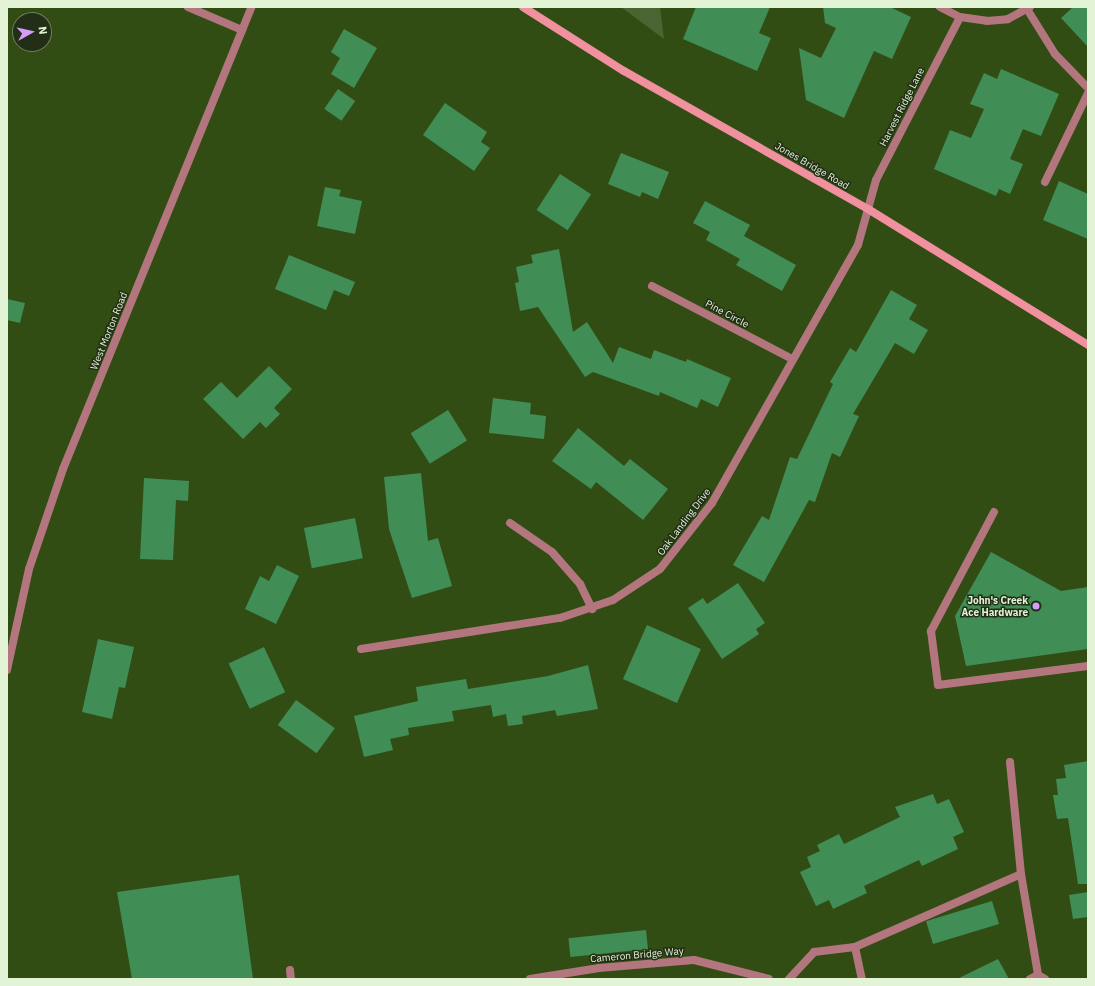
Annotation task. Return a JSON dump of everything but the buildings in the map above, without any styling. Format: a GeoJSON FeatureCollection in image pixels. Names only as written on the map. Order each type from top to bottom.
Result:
{"type":"FeatureCollection","features":[{"type":"Feature","properties":{"kind":"main road","name":"Jones Bridge Road"},"geometry":{"type":"LineString","coordinates":[[523,7],[624,70],[868,209],[1088,345]]}},
{"type":"Feature","properties":{"kind":"street"},"geometry":{"type":"LineString","coordinates":[[188,7],[242,30]]}},
{"type":"Feature","properties":{"kind":"street","name":"West Morton Road"},"geometry":{"type":"LineString","coordinates":[[7,670],[29,569],[63,469],[252,7]]}},
{"type":"Feature","properties":{"kind":"street"},"geometry":{"type":"LineString","coordinates":[[940,7],[960,17],[1008,19],[1028,8],[1055,54],[1088,88]]}},
{"type":"Feature","properties":{"kind":"street","name":"Harvest Ridge Lane"},"geometry":{"type":"LineString","coordinates":[[868,209],[876,180],[960,17]]}},
{"type":"Feature","properties":{"kind":"street"},"geometry":{"type":"LineString","coordinates":[[1044,182],[1088,93]]}},
{"type":"Feature","properties":{"kind":"street","name":"Oak Landing Drive"},"geometry":{"type":"LineString","coordinates":[[361,649],[516,626],[592,609],[638,587],[676,551],[712,503],[792,359],[858,245],[868,209]]}},
{"type":"Feature","properties":{"kind":"street","name":"Pine Circle"},"geometry":{"type":"LineString","coordinates":[[652,286],[792,359]]}},
{"type":"Feature","properties":{"kind":"street"},"geometry":{"type":"LineString","coordinates":[[994,512],[931,631],[938,685],[1088,666]]}},
{"type":"Feature","properties":{"kind":"street"},"geometry":{"type":"LineString","coordinates":[[510,523],[552,552],[580,584],[592,609]]}},
{"type":"Feature","properties":{"kind":"street"},"geometry":{"type":"LineString","coordinates":[[1010,762],[1021,874],[1042,977],[1030,979]]}},
{"type":"Feature","properties":{"kind":"street"},"geometry":{"type":"LineString","coordinates":[[789,979],[814,952],[855,947],[1021,874]]}},
{"type":"Feature","properties":{"kind":"street"},"geometry":{"type":"LineString","coordinates":[[855,947],[862,979]]}},
{"type":"Feature","properties":{"kind":"street","name":"Cameron Bridge Way"},"geometry":{"type":"LineString","coordinates":[[530,979],[599,968],[694,960],[769,979]]}},
{"type":"Feature","properties":{"kind":"street"},"geometry":{"type":"LineString","coordinates":[[290,970],[291,979]]}},
{"type":"Feature","properties":{"kind":"green space"},"geometry":{"type":"Polygon","coordinates":[[[621,7],[660,7],[664,39],[621,7]]]}},
{"type":"Feature","properties":{"kind":"place","name":"John's Creek Ace Hardware"},"geometry":{"type":"Point","coordinates":[1036,606]}}]}
